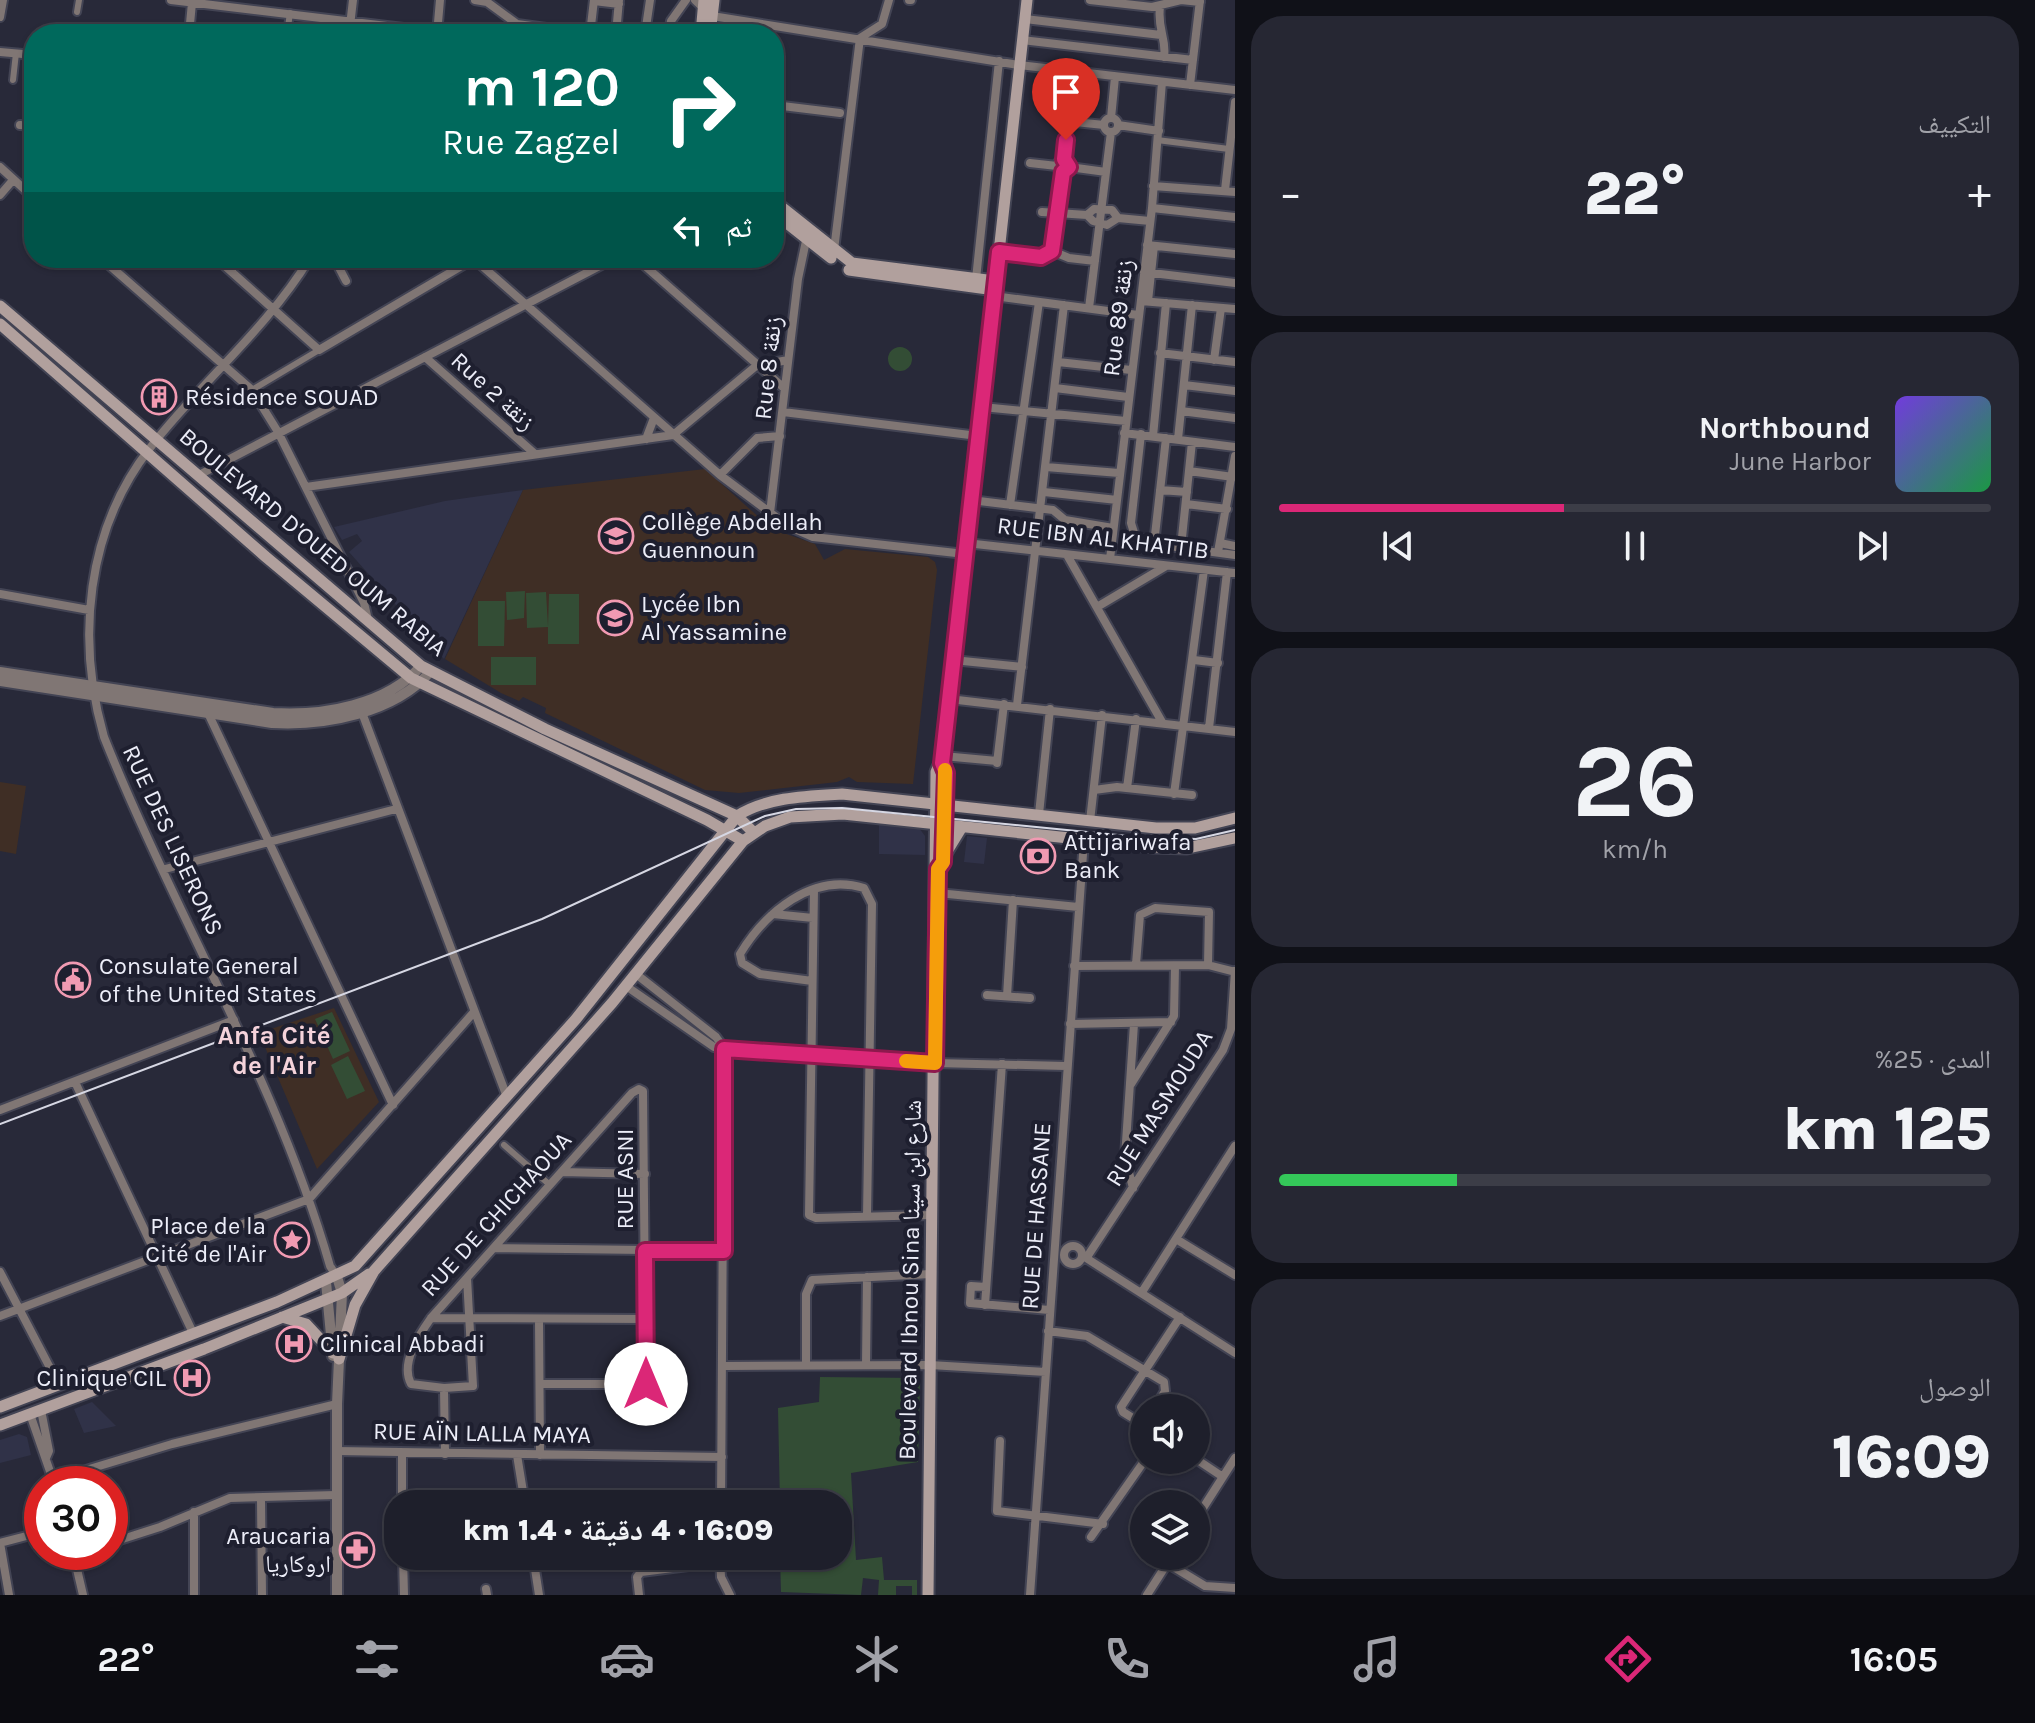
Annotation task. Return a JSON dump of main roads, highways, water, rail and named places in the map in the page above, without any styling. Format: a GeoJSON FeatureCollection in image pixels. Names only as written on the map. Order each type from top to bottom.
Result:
{"type":"FeatureCollection","features":[{"type":"Feature","properties":{"kind":"main road","name":"Boulevard Ibnou Sina شارع ابن سينا"},"geometry":{"type":"LineString","coordinates":[[928,1595],[940,864],[934,862],[939,804],[936,772],[942,759],[1027,0]]}},
{"type":"Feature","properties":{"kind":"main road"},"geometry":{"type":"LineString","coordinates":[[784,210],[850,270],[995,289]]}},
{"type":"Feature","properties":{"kind":"main road"},"geometry":{"type":"LineString","coordinates":[[784,219],[856,265],[976,279],[995,289]]}},
{"type":"Feature","properties":{"kind":"main road","name":"BOULEVARD D'OUED OUM RABIA"},"geometry":{"type":"LineString","coordinates":[[0,306],[426,669],[737,816],[754,833]]}},
{"type":"Feature","properties":{"kind":"main road","name":"BOULEVARD D'OUED OUM RABIA"},"geometry":{"type":"LineString","coordinates":[[0,324],[277,567],[415,680],[727,830],[743,841]]}},
{"type":"Feature","properties":{"kind":"main road"},"geometry":{"type":"LineString","coordinates":[[0,1407],[331,1280],[362,1260],[614,974],[737,816],[793,798],[823,795],[1172,829],[1195,828],[1235,818]]}},
{"type":"Feature","properties":{"kind":"main road"},"geometry":{"type":"LineString","coordinates":[[282,1317],[306,1324],[337,1360],[355,1305],[374,1271],[626,986],[743,841],[754,833],[790,817],[824,814],[1187,848],[1235,838]]}},
{"type":"Feature","properties":{"kind":"main road"},"geometry":{"type":"LineString","coordinates":[[940,864],[962,827]]}},
{"type":"Feature","properties":{"kind":"main road"},"geometry":{"type":"LineString","coordinates":[[0,1425],[342,1293],[374,1271]]}},
{"type":"Feature","properties":{"kind":"tram line"},"geometry":{"type":"LineString","coordinates":[[0,1124],[542,919],[765,816],[796,809],[842,808],[1128,836],[1196,839],[1235,830]]}},
{"type":"Feature","properties":{"kind":"place","name":"Résidence SOUAD"},"geometry":{"type":"Point","coordinates":[159,397]}},
{"type":"Feature","properties":{"kind":"place","name":"Collège Abdellah Guennoun"},"geometry":{"type":"Point","coordinates":[616,536]}},
{"type":"Feature","properties":{"kind":"place","name":"Lycée Ibn Al Yassamine"},"geometry":{"type":"Point","coordinates":[615,618]}},
{"type":"Feature","properties":{"kind":"place","name":"Attijariwafa Bank"},"geometry":{"type":"Point","coordinates":[1038,856]}},
{"type":"Feature","properties":{"kind":"place","name":"Consulate General of the United States"},"geometry":{"type":"Point","coordinates":[73,980]}},
{"type":"Feature","properties":{"kind":"place","name":"Place de la Cité de l'Air"},"geometry":{"type":"Point","coordinates":[292,1240]}},
{"type":"Feature","properties":{"kind":"place","name":"Clinical Abbadi"},"geometry":{"type":"Point","coordinates":[294,1344]}},
{"type":"Feature","properties":{"kind":"place","name":"Clinique CIL"},"geometry":{"type":"Point","coordinates":[192,1378]}},
{"type":"Feature","properties":{"kind":"place","name":"Araucaria اروكاريا"},"geometry":{"type":"Point","coordinates":[357,1550]}},
{"type":"Feature","properties":{"kind":"district","name":"Anfa Cité de l'Air"},"geometry":{"type":"Point","coordinates":[274,1050]}}]}
